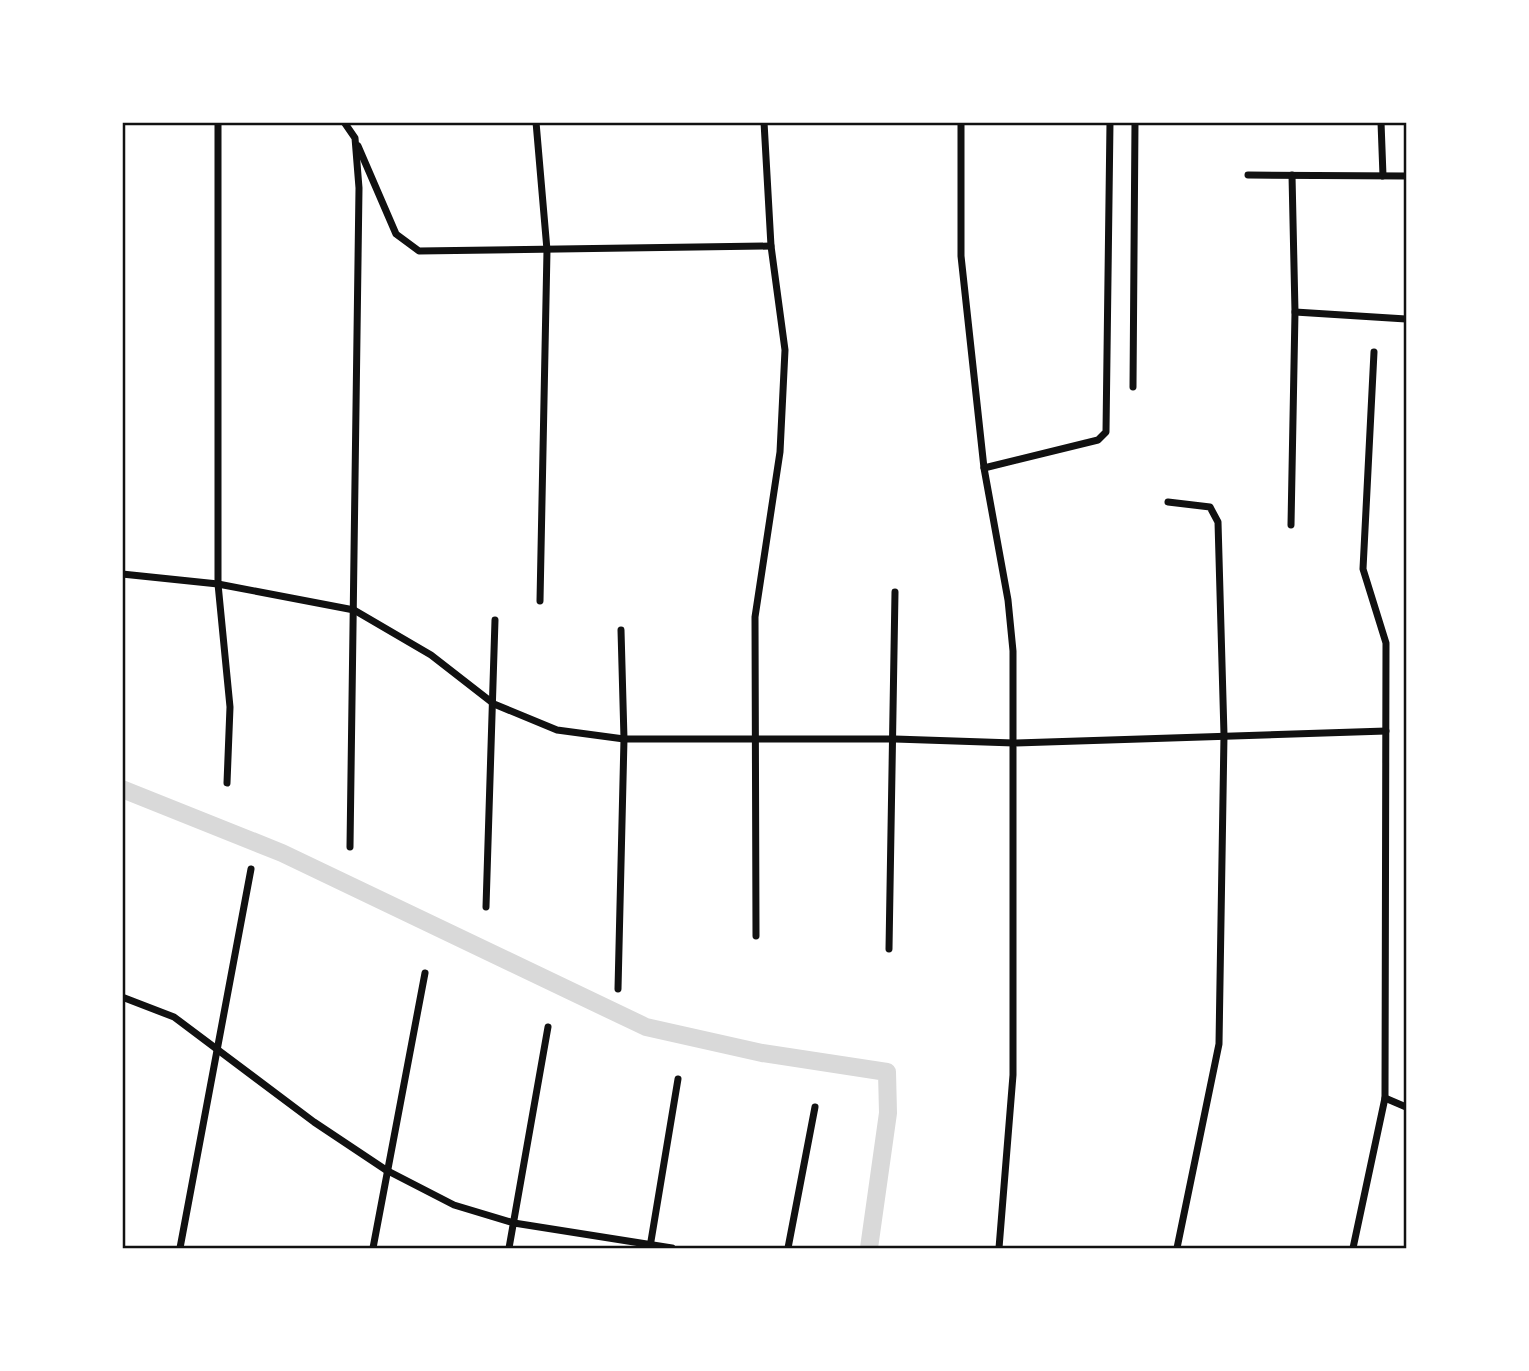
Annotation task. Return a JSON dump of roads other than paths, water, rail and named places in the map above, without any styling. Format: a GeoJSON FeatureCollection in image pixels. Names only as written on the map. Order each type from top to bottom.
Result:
{"type":"FeatureCollection","features":[{"type":"Feature","properties":{"kind":"street"},"geometry":{"type":"LineString","coordinates":[[218,122],[218,584],[230,708],[227,783]]}},
{"type":"Feature","properties":{"kind":"street"},"geometry":{"type":"LineString","coordinates":[[344,122],[355,138],[396,234],[419,251],[771,246]]}},
{"type":"Feature","properties":{"kind":"street"},"geometry":{"type":"LineString","coordinates":[[536,122],[547,250],[540,601]]}},
{"type":"Feature","properties":{"kind":"street"},"geometry":{"type":"LineString","coordinates":[[756,936],[755,617],[780,452],[785,350],[771,246],[764,122]]}},
{"type":"Feature","properties":{"kind":"street"},"geometry":{"type":"LineString","coordinates":[[961,122],[961,256],[984,468],[1012,627],[1013,1075],[999,1248]]}},
{"type":"Feature","properties":{"kind":"street"},"geometry":{"type":"LineString","coordinates":[[984,468],[1098,440],[1106,432],[1110,122]]}},
{"type":"Feature","properties":{"kind":"street"},"geometry":{"type":"LineString","coordinates":[[1133,387],[1135,122]]}},
{"type":"Feature","properties":{"kind":"street"},"geometry":{"type":"LineString","coordinates":[[1381,122],[1383,176]]}},
{"type":"Feature","properties":{"kind":"street"},"geometry":{"type":"LineString","coordinates":[[350,847],[359,188],[355,138]]}},
{"type":"Feature","properties":{"kind":"street"},"geometry":{"type":"LineString","coordinates":[[1248,175],[1406,176]]}},
{"type":"Feature","properties":{"kind":"street"},"geometry":{"type":"LineString","coordinates":[[1292,175],[1295,312],[1292,525]]}},
{"type":"Feature","properties":{"kind":"street"},"geometry":{"type":"LineString","coordinates":[[1295,312],[1406,319]]}},
{"type":"Feature","properties":{"kind":"street"},"geometry":{"type":"LineString","coordinates":[[1353,1248],[1385,1098],[1386,643],[1363,569],[1374,352]]}},
{"type":"Feature","properties":{"kind":"street"},"geometry":{"type":"LineString","coordinates":[[1168,502],[1210,507],[1218,522],[1224,735],[1219,1045],[1177,1248]]}},
{"type":"Feature","properties":{"kind":"street"},"geometry":{"type":"LineString","coordinates":[[122,574],[218,584],[354,610],[431,655],[494,704],[557,730],[624,739],[895,739],[1014,743],[1386,731]]}},
{"type":"Feature","properties":{"kind":"street"},"geometry":{"type":"LineString","coordinates":[[889,949],[895,739],[895,592]]}},
{"type":"Feature","properties":{"kind":"street"},"geometry":{"type":"LineString","coordinates":[[486,907],[495,620]]}},
{"type":"Feature","properties":{"kind":"street"},"geometry":{"type":"LineString","coordinates":[[618,989],[624,739],[621,630]]}},
{"type":"Feature","properties":{"kind":"street"},"geometry":{"type":"LineString","coordinates":[[180,1248],[251,869]]}},
{"type":"Feature","properties":{"kind":"street"},"geometry":{"type":"LineString","coordinates":[[373,1248],[425,973]]}},
{"type":"Feature","properties":{"kind":"street"},"geometry":{"type":"LineString","coordinates":[[122,997],[174,1017],[314,1122],[386,1170],[454,1205],[514,1223],[650,1247],[671,1248]]}},
{"type":"Feature","properties":{"kind":"street"},"geometry":{"type":"LineString","coordinates":[[509,1248],[548,1027]]}},
{"type":"Feature","properties":{"kind":"street"},"geometry":{"type":"LineString","coordinates":[[650,1247],[678,1079]]}},
{"type":"Feature","properties":{"kind":"street"},"geometry":{"type":"LineString","coordinates":[[1385,1098],[1406,1107]]}},
{"type":"Feature","properties":{"kind":"street"},"geometry":{"type":"LineString","coordinates":[[788,1248],[815,1107]]}},
{"type":"Feature","properties":{"kind":"waterway"},"geometry":{"type":"LineString","coordinates":[[122,789],[282,853],[646,1027],[762,1053],[887,1072],[888,1113],[869,1248]]}}]}
